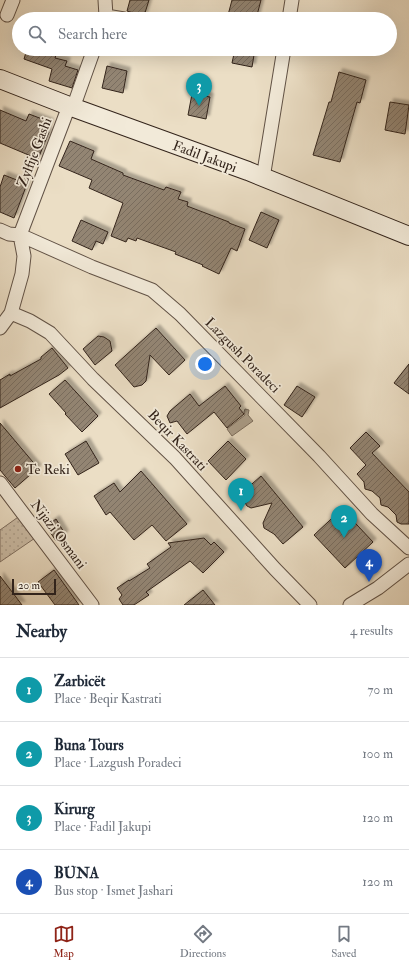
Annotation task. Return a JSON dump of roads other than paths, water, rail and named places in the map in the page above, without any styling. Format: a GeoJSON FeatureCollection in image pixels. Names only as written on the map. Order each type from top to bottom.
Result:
{"type":"FeatureCollection","features":[{"type":"Feature","properties":{"kind":"street"},"geometry":{"type":"LineString","coordinates":[[7,15],[13,0]]}},
{"type":"Feature","properties":{"kind":"street"},"geometry":{"type":"LineString","coordinates":[[104,0],[105,12]]}},
{"type":"Feature","properties":{"kind":"street"},"geometry":{"type":"LineString","coordinates":[[290,12],[292,0]]}},
{"type":"Feature","properties":{"kind":"street","name":"Zylfije Gashi"},"geometry":{"type":"LineString","coordinates":[[20,235],[91,56]]}},
{"type":"Feature","properties":{"kind":"street"},"geometry":{"type":"LineString","coordinates":[[263,178],[283,56]]}},
{"type":"Feature","properties":{"kind":"street","name":"Fadil Jakupi"},"geometry":{"type":"LineString","coordinates":[[0,79],[263,178],[409,236]]}},
{"type":"Feature","properties":{"kind":"street"},"geometry":{"type":"LineString","coordinates":[[0,230],[20,235],[24,256],[22,274],[11,313],[0,328]]}},
{"type":"Feature","properties":{"kind":"street","name":"Lazgush Poradeci"},"geometry":{"type":"LineString","coordinates":[[20,235],[92,267],[152,290],[180,314],[281,417],[372,514],[409,548]]}},
{"type":"Feature","properties":{"kind":"street","name":"Beqir Kastrati"},"geometry":{"type":"LineString","coordinates":[[11,313],[30,321],[50,333],[93,379],[175,458],[274,570],[310,605]]}},
{"type":"Feature","properties":{"kind":"street","name":"Nijazi Osmani"},"geometry":{"type":"LineString","coordinates":[[0,483],[92,605]]}},
{"type":"Feature","properties":{"kind":"street"},"geometry":{"type":"LineString","coordinates":[[350,605],[378,588],[409,564]]}},
{"type":"Feature","properties":{"kind":"place","name":"Kirurg"},"geometry":{"type":"Point","coordinates":[199,106]}},
{"type":"Feature","properties":{"kind":"place","name":"Te Reki"},"geometry":{"type":"Point","coordinates":[18,469]}},
{"type":"Feature","properties":{"kind":"place","name":"Zarbicët"},"geometry":{"type":"Point","coordinates":[241,511]}},
{"type":"Feature","properties":{"kind":"place","name":"Buna Tours"},"geometry":{"type":"Point","coordinates":[344,538]}},
{"type":"Feature","properties":{"kind":"place","name":"BUNA"},"geometry":{"type":"Point","coordinates":[369,582]}}]}
